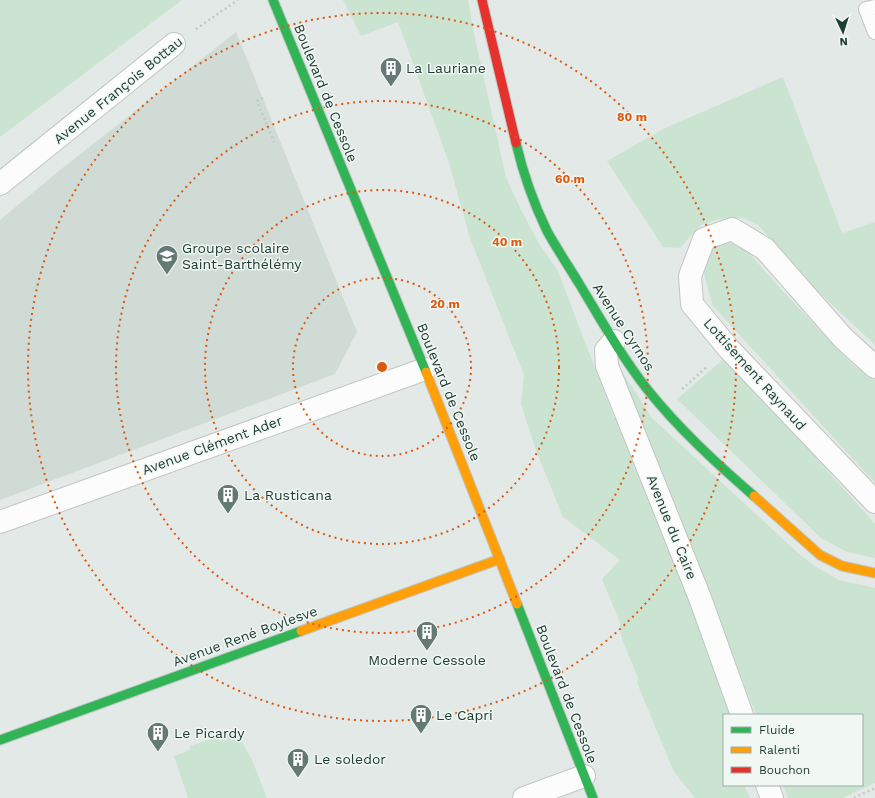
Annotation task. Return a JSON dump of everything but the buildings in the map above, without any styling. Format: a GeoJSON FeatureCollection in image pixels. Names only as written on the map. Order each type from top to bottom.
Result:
{"type":"FeatureCollection","features":[{"type":"Feature","properties":{"kind":"street","name":"Boulevard de Cessole"},"geometry":{"type":"LineString","coordinates":[[273,0],[442,411],[593,798]]}},
{"type":"Feature","properties":{"kind":"street","name":"Avenue Cyrnos"},"geometry":{"type":"LineString","coordinates":[[482,0],[522,170],[535,204],[548,232],[614,341],[647,389],[682,430],[821,557],[846,567],[875,573]]}},
{"type":"Feature","properties":{"kind":"street","name":"Avenue François Bottau"},"geometry":{"type":"LineString","coordinates":[[0,184],[174,44]]}},
{"type":"Feature","properties":{"kind":"street","name":"Lottisement Raynaud"},"geometry":{"type":"LineString","coordinates":[[875,367],[843,338],[765,249],[732,229],[704,239],[690,276],[692,304],[729,349],[875,502]]}},
{"type":"Feature","properties":{"kind":"street","name":"Avenue du Caire"},"geometry":{"type":"LineString","coordinates":[[614,341],[606,350],[607,366],[700,598],[742,714]]}},
{"type":"Feature","properties":{"kind":"street","name":"Avenue Clément Ader"},"geometry":{"type":"LineString","coordinates":[[0,522],[425,369]]}},
{"type":"Feature","properties":{"kind":"street","name":"Avenue René Boylesve"},"geometry":{"type":"LineString","coordinates":[[0,740],[500,559]]}},
{"type":"Feature","properties":{"kind":"street"},"geometry":{"type":"LineString","coordinates":[[524,798],[584,776]]}},
{"type":"Feature","properties":{"kind":"street"},"geometry":{"type":"LineString","coordinates":[[767,786],[772,798]]}},
{"type":"Feature","properties":{"kind":"lane"},"geometry":{"type":"LineString","coordinates":[[875,8],[866,9],[875,32]]}},
{"type":"Feature","properties":{"kind":"path","name":"Avenue François Bottau"},"geometry":{"type":"LineString","coordinates":[[174,44],[238,0]]}},
{"type":"Feature","properties":{"kind":"path"},"geometry":{"type":"LineString","coordinates":[[263,98],[257,101],[274,142]]}},
{"type":"Feature","properties":{"kind":"path"},"geometry":{"type":"LineString","coordinates":[[661,406],[729,349]]}},
{"type":"Feature","properties":{"kind":"path"},"geometry":{"type":"LineString","coordinates":[[854,798],[875,788]]}},
{"type":"Feature","properties":{"kind":"shaded area","name":"Groupe scolaire Saint-Barthélémy"},"geometry":{"type":"Polygon","coordinates":[[[236,32],[357,332],[335,374],[0,500],[0,220],[60,170],[236,32]]]}},
{"type":"Feature","properties":{"kind":"green space"},"geometry":{"type":"Polygon","coordinates":[[[0,0],[182,0],[0,137],[0,0]]]}},
{"type":"Feature","properties":{"kind":"green space"},"geometry":{"type":"Polygon","coordinates":[[[343,0],[468,0],[506,177],[521,210],[540,245],[558,271],[614,418],[621,421],[736,714],[723,714],[723,786],[744,786],[750,798],[695,798],[674,772],[637,683],[638,678],[621,636],[620,623],[602,579],[620,560],[563,517],[537,453],[521,404],[524,375],[470,238],[449,163],[398,22],[361,36],[343,0]]]}},
{"type":"Feature","properties":{"kind":"green space"},"geometry":{"type":"Polygon","coordinates":[[[783,77],[842,233],[875,222],[875,345],[809,283],[758,225],[744,218],[719,219],[701,225],[680,248],[663,247],[607,161],[665,128],[783,77]]]}},
{"type":"Feature","properties":{"kind":"green space"},"geometry":{"type":"Polygon","coordinates":[[[718,241],[743,246],[779,287],[852,364],[875,380],[875,483],[713,306],[703,269],[703,261],[707,248],[718,241]]]}},
{"type":"Feature","properties":{"kind":"green space"},"geometry":{"type":"Polygon","coordinates":[[[726,357],[875,524],[875,558],[847,552],[821,538],[677,399],[726,357]]]}},
{"type":"Feature","properties":{"kind":"green space"},"geometry":{"type":"Polygon","coordinates":[[[619,367],[652,418],[799,554],[813,565],[839,580],[875,588],[875,783],[843,798],[788,798],[783,786],[863,786],[863,714],[756,714],[619,367]]]}},
{"type":"Feature","properties":{"kind":"green space"},"geometry":{"type":"Polygon","coordinates":[[[237,730],[252,760],[267,798],[188,798],[174,756],[190,750],[190,746],[237,730]]]}},
{"type":"Feature","properties":{"kind":"traffic: fast"},"geometry":{"type":"LineString","coordinates":[[273,0],[426,372]]}},
{"type":"Feature","properties":{"kind":"traffic: fast"},"geometry":{"type":"LineString","coordinates":[[516,143],[529,187],[547,231],[629,364],[659,404],[685,432],[754,496]]}},
{"type":"Feature","properties":{"kind":"traffic: fast"},"geometry":{"type":"LineString","coordinates":[[517,604],[593,798]]}},
{"type":"Feature","properties":{"kind":"traffic: fast"},"geometry":{"type":"LineString","coordinates":[[0,740],[301,631]]}},
{"type":"Feature","properties":{"kind":"traffic: slow"},"geometry":{"type":"LineString","coordinates":[[426,372],[517,604]]}},
{"type":"Feature","properties":{"kind":"traffic: slow"},"geometry":{"type":"LineString","coordinates":[[754,496],[820,555],[842,566],[875,573]]}},
{"type":"Feature","properties":{"kind":"traffic: slow"},"geometry":{"type":"LineString","coordinates":[[301,631],[500,559]]}},
{"type":"Feature","properties":{"kind":"traffic: jam"},"geometry":{"type":"LineString","coordinates":[[482,0],[516,143]]}},
{"type":"Feature","properties":{"kind":"place","name":"La Lauriane"},"geometry":{"type":"Point","coordinates":[391,88]}},
{"type":"Feature","properties":{"kind":"place","name":"Groupe scolaire Saint-Barthélémy"},"geometry":{"type":"Point","coordinates":[167,276]}},
{"type":"Feature","properties":{"kind":"place","name":"La Rusticana"},"geometry":{"type":"Point","coordinates":[228,514]}},
{"type":"Feature","properties":{"kind":"place","name":"Moderne Cessole"},"geometry":{"type":"Point","coordinates":[427,652]}},
{"type":"Feature","properties":{"kind":"place","name":"Le Capri"},"geometry":{"type":"Point","coordinates":[421,734]}},
{"type":"Feature","properties":{"kind":"place","name":"Le Picardy"},"geometry":{"type":"Point","coordinates":[158,752]}},
{"type":"Feature","properties":{"kind":"place","name":"Le soledor"},"geometry":{"type":"Point","coordinates":[298,778]}}]}
